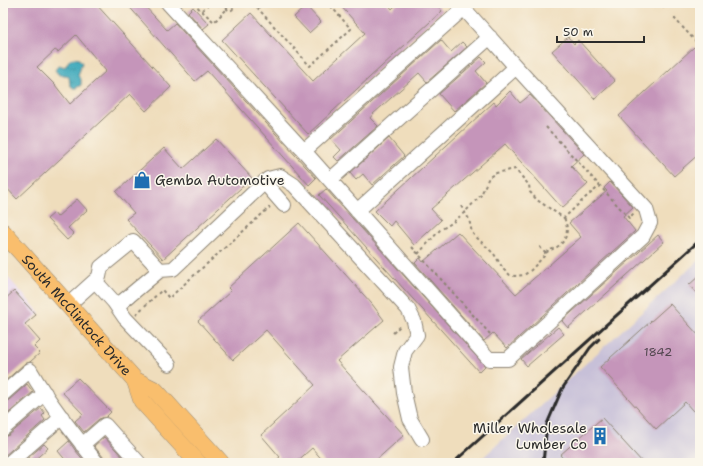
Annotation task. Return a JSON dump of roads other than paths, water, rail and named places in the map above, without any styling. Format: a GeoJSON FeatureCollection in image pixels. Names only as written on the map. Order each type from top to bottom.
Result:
{"type":"FeatureCollection","features":[{"type":"Feature","properties":{"kind":"main road","name":"South McClintock Drive"},"geometry":{"type":"LineString","coordinates":[[3,232],[136,380],[155,390],[221,463]]}},
{"type":"Feature","properties":{"kind":"main road","name":"South McClintock Drive"},"geometry":{"type":"LineString","coordinates":[[136,380],[142,401],[198,463]]}},
{"type":"Feature","properties":{"kind":"lane"},"geometry":{"type":"LineString","coordinates":[[168,3],[304,151],[489,360],[508,359],[514,354],[643,236],[650,224],[646,209],[516,67],[462,5],[304,151]]}},
{"type":"Feature","properties":{"kind":"lane"},"geometry":{"type":"LineString","coordinates":[[330,180],[490,37]]}},
{"type":"Feature","properties":{"kind":"lane"},"geometry":{"type":"LineString","coordinates":[[357,210],[516,67]]}},
{"type":"Feature","properties":{"kind":"lane"},"geometry":{"type":"LineString","coordinates":[[117,306],[160,270],[173,269],[264,182],[268,179],[280,176],[294,185],[408,310],[414,321],[417,335],[405,351],[401,367],[404,393],[410,419],[422,439]]}},
{"type":"Feature","properties":{"kind":"lane"},"geometry":{"type":"LineString","coordinates":[[264,182],[282,202]]}},
{"type":"Feature","properties":{"kind":"lane"},"geometry":{"type":"LineString","coordinates":[[68,305],[99,278],[101,267],[133,241],[160,270]]}},
{"type":"Feature","properties":{"kind":"lane"},"geometry":{"type":"LineString","coordinates":[[95,281],[128,321],[169,364]]}},
{"type":"Feature","properties":{"kind":"lane"},"geometry":{"type":"LineString","coordinates":[[3,394],[30,370],[44,393],[97,463]]}},
{"type":"Feature","properties":{"kind":"lane"},"geometry":{"type":"LineString","coordinates":[[3,429],[44,393]]}},
{"type":"Feature","properties":{"kind":"lane"},"geometry":{"type":"LineString","coordinates":[[9,463],[62,417]]}},
{"type":"Feature","properties":{"kind":"lane"},"geometry":{"type":"LineString","coordinates":[[82,445],[105,425],[139,463]]}},
{"type":"Feature","properties":{"kind":"water"},"geometry":{"type":"Polygon","coordinates":[[[70,59],[79,59],[82,63],[78,76],[81,79],[81,85],[76,88],[73,88],[70,85],[69,77],[66,75],[59,75],[55,70],[59,65],[65,67],[70,59]]]}},
{"type":"Feature","properties":{"kind":"railway"},"geometry":{"type":"LineString","coordinates":[[453,463],[700,240]]}},
{"type":"Feature","properties":{"kind":"railway"},"geometry":{"type":"LineString","coordinates":[[543,463],[547,424],[562,389],[590,348],[599,339]]}},
{"type":"Feature","properties":{"kind":"place","name":"Gemba Automotive"},"geometry":{"type":"Point","coordinates":[142,180]}},
{"type":"Feature","properties":{"kind":"place","name":"Miller Wholesale Lumber Co"},"geometry":{"type":"Point","coordinates":[600,436]}}]}
